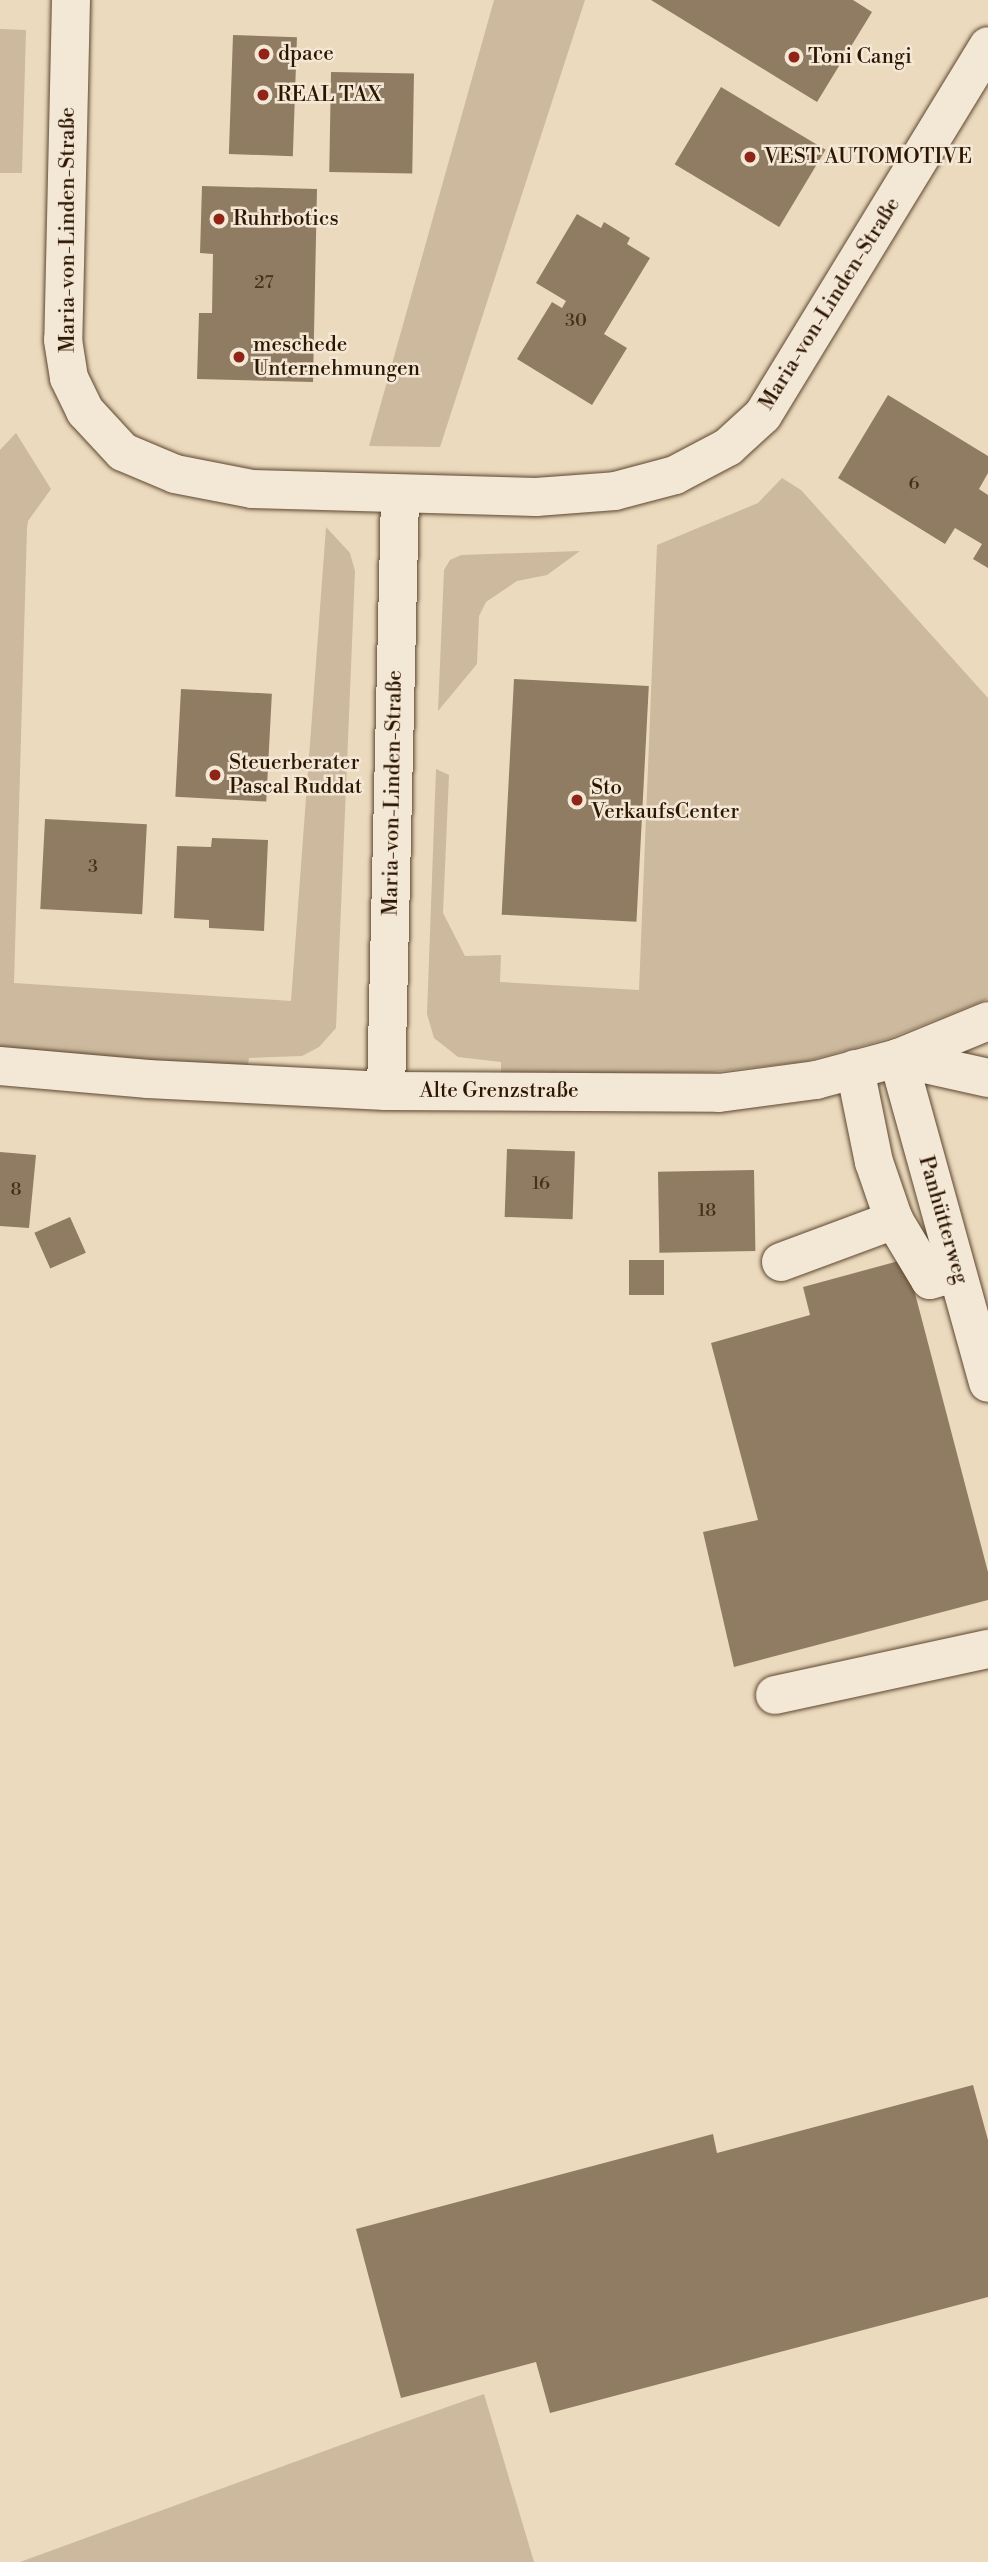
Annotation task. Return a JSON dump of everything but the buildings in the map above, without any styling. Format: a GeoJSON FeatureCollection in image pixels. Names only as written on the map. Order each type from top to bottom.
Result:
{"type":"FeatureCollection","features":[{"type":"Feature","properties":{"kind":"street","name":"Maria-von-Linden-Straße"},"geometry":{"type":"LineString","coordinates":[[71,0],[63,340],[69,378],[85,411],[123,452],[147,464],[208,483],[252,489],[536,497],[615,491],[675,475],[728,447],[763,415],[988,46]]}},
{"type":"Feature","properties":{"kind":"street","name":"Maria-von-Linden-Straße"},"geometry":{"type":"LineString","coordinates":[[386,1091],[400,495]]}},
{"type":"Feature","properties":{"kind":"street","name":"Alte Grenzstraße"},"geometry":{"type":"LineString","coordinates":[[0,1066],[148,1079],[386,1091],[719,1093],[816,1080],[898,1058],[988,1021]]}},
{"type":"Feature","properties":{"kind":"street"},"geometry":{"type":"LineString","coordinates":[[898,1058],[988,1078]]}},
{"type":"Feature","properties":{"kind":"street","name":"Panhütterweg"},"geometry":{"type":"LineString","coordinates":[[898,1058],[988,1383]]}},
{"type":"Feature","properties":{"kind":"street"},"geometry":{"type":"LineString","coordinates":[[855,1069],[874,1162],[894,1220],[930,1280],[957,1273]]}},
{"type":"Feature","properties":{"kind":"street"},"geometry":{"type":"LineString","coordinates":[[781,1262],[894,1220]]}},
{"type":"Feature","properties":{"kind":"street"},"geometry":{"type":"LineString","coordinates":[[775,1695],[988,1649]]}},
{"type":"Feature","properties":{"kind":"shaded area"},"geometry":{"type":"Polygon","coordinates":[[[494,0],[585,0],[440,447],[369,446],[494,0]]]}},
{"type":"Feature","properties":{"kind":"shaded area"},"geometry":{"type":"Polygon","coordinates":[[[0,29],[26,30],[22,173],[0,173],[0,29]]]}},
{"type":"Feature","properties":{"kind":"shaded area"},"geometry":{"type":"Polygon","coordinates":[[[16,433],[51,489],[28,521],[27,528],[14,983],[291,1001],[326,527],[350,553],[355,571],[336,1028],[319,1047],[302,1056],[249,1058],[247,1070],[0,1048],[0,450],[16,433]]]}},
{"type":"Feature","properties":{"kind":"shaded area"},"geometry":{"type":"Polygon","coordinates":[[[782,478],[801,490],[988,698],[988,999],[890,1038],[803,1062],[712,1072],[501,1075],[501,1062],[458,1057],[434,1038],[427,1014],[436,769],[449,775],[443,913],[465,956],[501,955],[500,982],[639,990],[657,545],[758,503],[782,478]]]}},
{"type":"Feature","properties":{"kind":"shaded area"},"geometry":{"type":"Polygon","coordinates":[[[580,551],[547,575],[517,581],[486,602],[479,616],[477,664],[438,711],[444,570],[450,560],[461,555],[580,551]]]}},
{"type":"Feature","properties":{"kind":"shaded area"},"geometry":{"type":"Polygon","coordinates":[[[484,2394],[534,2562],[20,2562],[382,2430],[484,2394]]]}},
{"type":"Feature","properties":{"kind":"place","name":"dpace"},"geometry":{"type":"Point","coordinates":[264,54]}},
{"type":"Feature","properties":{"kind":"place","name":"Toni Cangi"},"geometry":{"type":"Point","coordinates":[794,57]}},
{"type":"Feature","properties":{"kind":"place","name":"REAL TAX"},"geometry":{"type":"Point","coordinates":[263,95]}},
{"type":"Feature","properties":{"kind":"place","name":"VEST AUTOMOTIVE"},"geometry":{"type":"Point","coordinates":[750,157]}},
{"type":"Feature","properties":{"kind":"place","name":"Ruhrbotics"},"geometry":{"type":"Point","coordinates":[219,219]}},
{"type":"Feature","properties":{"kind":"place","name":"meschede Unternehmungen"},"geometry":{"type":"Point","coordinates":[239,357]}},
{"type":"Feature","properties":{"kind":"place","name":"Steuerberater Pascal Ruddat"},"geometry":{"type":"Point","coordinates":[215,775]}},
{"type":"Feature","properties":{"kind":"place","name":"Sto VerkaufsCenter"},"geometry":{"type":"Point","coordinates":[577,800]}}]}
